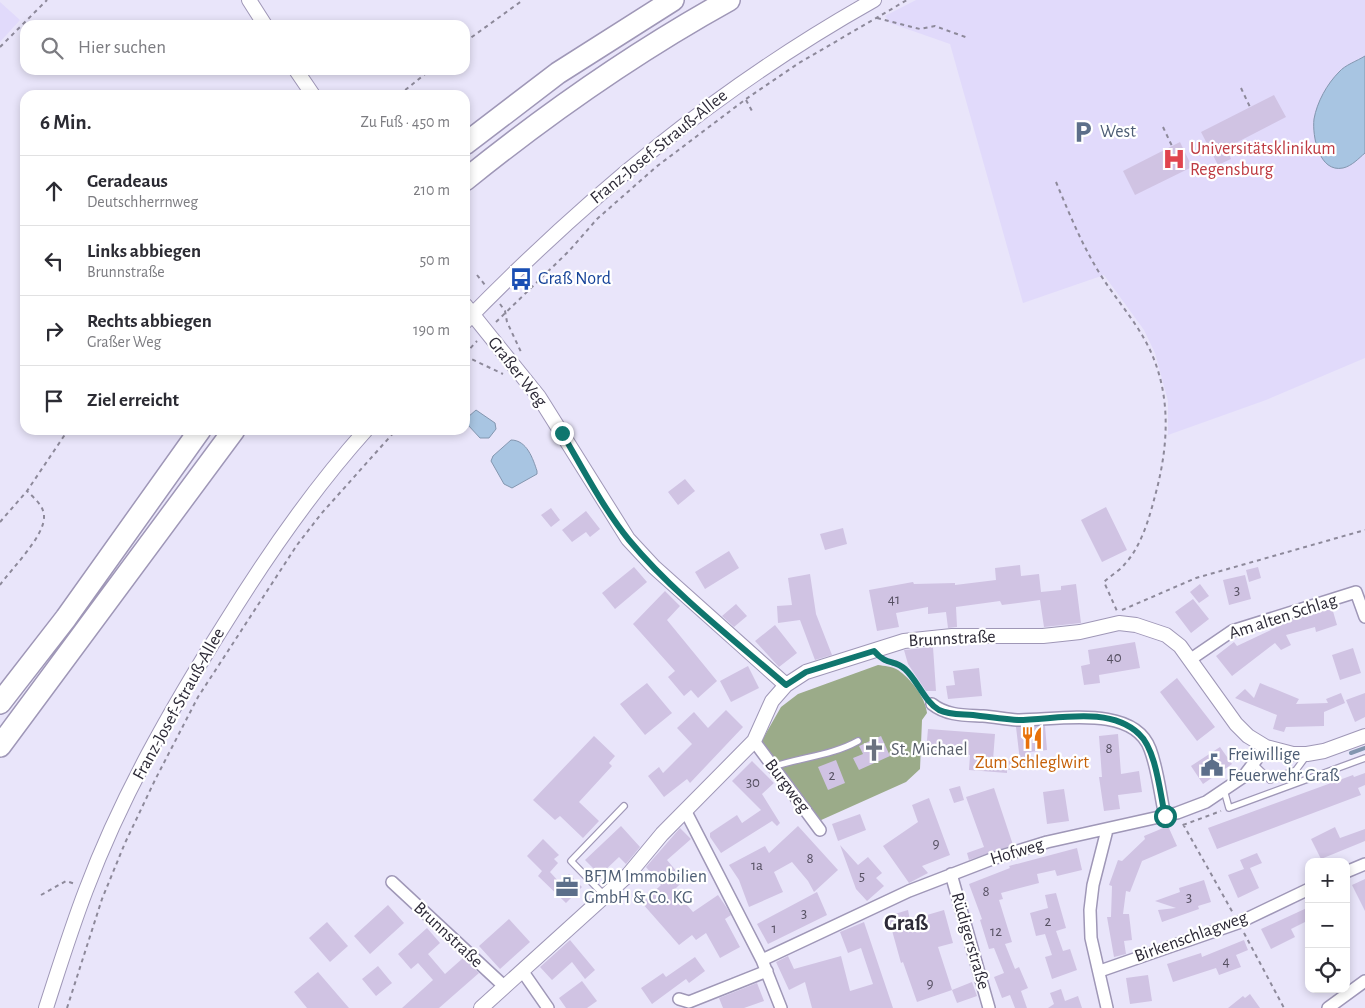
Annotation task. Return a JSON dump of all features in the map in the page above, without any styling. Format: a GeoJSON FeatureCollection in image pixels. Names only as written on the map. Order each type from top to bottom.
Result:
{"type":"FeatureCollection","features":[{"type":"Feature","properties":{"kind":"highway"},"geometry":{"type":"LineString","coordinates":[[470,140],[558,73],[673,0]]}},
{"type":"Feature","properties":{"kind":"highway"},"geometry":{"type":"LineString","coordinates":[[470,176],[550,113],[593,84],[729,0]]}},
{"type":"Feature","properties":{"kind":"highway"},"geometry":{"type":"LineString","coordinates":[[0,703],[66,618],[196,435]]}},
{"type":"Feature","properties":{"kind":"highway"},"geometry":{"type":"LineString","coordinates":[[0,746],[230,435]]}},
{"type":"Feature","properties":{"kind":"street"},"geometry":{"type":"LineString","coordinates":[[249,0],[262,20]]}},
{"type":"Feature","properties":{"kind":"street","name":"Franz-Josef-Strauß-Allee"},"geometry":{"type":"LineString","coordinates":[[470,312],[591,201],[697,113],[814,34],[874,0]]}},
{"type":"Feature","properties":{"kind":"street"},"geometry":{"type":"LineString","coordinates":[[299,75],[309,90]]}},
{"type":"Feature","properties":{"kind":"street","name":"Graßer Weg"},"geometry":{"type":"LineString","coordinates":[[470,316],[486,332],[539,397],[606,507],[628,539],[654,567],[786,685]]}},
{"type":"Feature","properties":{"kind":"street","name":"Franz-Josef-Strauß-Allee"},"geometry":{"type":"LineString","coordinates":[[46,1008],[86,889],[138,775],[188,681],[250,583],[288,528],[362,435]]}},
{"type":"Feature","properties":{"kind":"street","name":"Am alten Schlag"},"geometry":{"type":"LineString","coordinates":[[1191,659],[1232,631],[1356,592],[1365,617]]}},
{"type":"Feature","properties":{"kind":"street","name":"Brunnstraße"},"geometry":{"type":"LineString","coordinates":[[481,1008],[628,875],[662,834],[686,812],[754,741],[772,701],[786,685],[806,672],[904,641],[925,638],[1043,636],[1080,632],[1118,618],[1166,635],[1191,659],[1236,724],[1248,736],[1266,747],[1293,754],[1308,754],[1324,751],[1365,736]]}},
{"type":"Feature","properties":{"kind":"street"},"geometry":{"type":"LineString","coordinates":[[932,704],[940,710],[950,713],[1017,720],[1089,717],[1109,719],[1126,725],[1140,734],[1150,748],[1171,814]]}},
{"type":"Feature","properties":{"kind":"street","name":"Burgweg"},"geometry":{"type":"LineString","coordinates":[[754,741],[820,830]]}},
{"type":"Feature","properties":{"kind":"street","name":"Hofweg"},"geometry":{"type":"LineString","coordinates":[[762,960],[951,874],[1047,842],[1107,830],[1171,814],[1206,802],[1243,777],[1266,747]]}},
{"type":"Feature","properties":{"kind":"street"},"geometry":{"type":"LineString","coordinates":[[686,812],[762,960],[781,1008]]}},
{"type":"Feature","properties":{"kind":"street"},"geometry":{"type":"LineString","coordinates":[[1107,830],[1093,885],[1090,910],[1091,938],[1107,1008]]}},
{"type":"Feature","properties":{"kind":"street"},"geometry":{"type":"LineString","coordinates":[[1350,870],[1365,864]]}},
{"type":"Feature","properties":{"kind":"street","name":"Rüdigerstraße"},"geometry":{"type":"LineString","coordinates":[[951,874],[990,1008]]}},
{"type":"Feature","properties":{"kind":"street","name":"Brunnstraße"},"geometry":{"type":"LineString","coordinates":[[392,882],[505,987]]}},
{"type":"Feature","properties":{"kind":"street","name":"Birkenschlagweg"},"geometry":{"type":"LineString","coordinates":[[1100,971],[1238,923],[1305,891]]}},
{"type":"Feature","properties":{"kind":"street"},"geometry":{"type":"LineString","coordinates":[[679,999],[689,1002],[767,971]]}},
{"type":"Feature","properties":{"kind":"street"},"geometry":{"type":"LineString","coordinates":[[522,972],[548,1008]]}},
{"type":"Feature","properties":{"kind":"street"},"geometry":{"type":"LineString","coordinates":[[1328,1008],[1365,981]]}},
{"type":"Feature","properties":{"kind":"lane"},"geometry":{"type":"LineString","coordinates":[[773,767],[788,761],[843,750],[858,741]]}},
{"type":"Feature","properties":{"kind":"lane"},"geometry":{"type":"LineString","coordinates":[[1254,764],[1270,780],[1296,770],[1308,754]]}},
{"type":"Feature","properties":{"kind":"lane"},"geometry":{"type":"LineString","coordinates":[[1224,790],[1229,808],[1365,758]]}},
{"type":"Feature","properties":{"kind":"lane"},"geometry":{"type":"LineString","coordinates":[[605,897],[571,861],[624,806]]}},
{"type":"Feature","properties":{"kind":"path"},"geometry":{"type":"LineString","coordinates":[[27,20],[47,0]]}},
{"type":"Feature","properties":{"kind":"path"},"geometry":{"type":"LineString","coordinates":[[470,38],[523,0]]}},
{"type":"Feature","properties":{"kind":"path"},"geometry":{"type":"LineString","coordinates":[[470,350],[505,311],[569,251],[597,219],[671,155],[746,99],[792,68],[907,0]]}},
{"type":"Feature","properties":{"kind":"path"},"geometry":{"type":"LineString","coordinates":[[877,18],[920,29],[935,26],[968,38]]}},
{"type":"Feature","properties":{"kind":"path"},"geometry":{"type":"LineString","coordinates":[[0,47],[20,27]]}},
{"type":"Feature","properties":{"kind":"path"},"geometry":{"type":"LineString","coordinates":[[405,90],[424,75]]}},
{"type":"Feature","properties":{"kind":"path"},"geometry":{"type":"LineString","coordinates":[[1241,88],[1250,107]]}},
{"type":"Feature","properties":{"kind":"path"},"geometry":{"type":"LineString","coordinates":[[1163,127],[1172,146]]}},
{"type":"Feature","properties":{"kind":"path"},"geometry":{"type":"LineString","coordinates":[[1056,182],[1074,226],[1099,274],[1148,345],[1160,378],[1167,411],[1165,456],[1150,513],[1137,547],[1124,565],[1104,582],[1118,618],[1196,578],[1365,530]]}},
{"type":"Feature","properties":{"kind":"path"},"geometry":{"type":"LineString","coordinates":[[526,284],[530,288]]}},
{"type":"Feature","properties":{"kind":"path"},"geometry":{"type":"LineString","coordinates":[[505,311],[507,322],[522,353]]}},
{"type":"Feature","properties":{"kind":"path"},"geometry":{"type":"LineString","coordinates":[[470,358],[503,374],[526,382]]}},
{"type":"Feature","properties":{"kind":"path"},"geometry":{"type":"LineString","coordinates":[[0,522],[27,491],[65,435]]}},
{"type":"Feature","properties":{"kind":"path"},"geometry":{"type":"LineString","coordinates":[[66,1008],[102,900],[125,843],[198,697],[297,545],[327,506],[391,435]]}},
{"type":"Feature","properties":{"kind":"path"},"geometry":{"type":"LineString","coordinates":[[0,585],[44,527],[44,514],[38,500],[27,491]]}},
{"type":"Feature","properties":{"kind":"path"},"geometry":{"type":"LineString","coordinates":[[874,651],[883,661],[905,669],[932,704]]}},
{"type":"Feature","properties":{"kind":"path"},"geometry":{"type":"LineString","coordinates":[[1184,825],[1229,808]]}},
{"type":"Feature","properties":{"kind":"path"},"geometry":{"type":"LineString","coordinates":[[1171,814],[1184,825],[1284,1008]]}},
{"type":"Feature","properties":{"kind":"path"},"geometry":{"type":"LineString","coordinates":[[41,896],[66,881],[86,889]]}},
{"type":"Feature","properties":{"kind":"shaded area","name":"Universitätsklinikum Regensburg"},"geometry":{"type":"Polygon","coordinates":[[[916,0],[1365,0],[1365,358],[1266,400],[1168,435],[1168,401],[1155,353],[1144,330],[1104,275],[1023,303],[950,44],[890,23],[885,16],[916,0]]]}},
{"type":"Feature","properties":{"kind":"shaded area"},"geometry":{"type":"Polygon","coordinates":[[[0,2],[20,20],[0,42],[0,2]]]}},
{"type":"Feature","properties":{"kind":"green space"},"geometry":{"type":"Polygon","coordinates":[[[878,665],[898,670],[912,683],[924,701],[927,713],[922,720],[920,769],[906,782],[819,821],[761,742],[781,707],[798,694],[878,665]]]}},
{"type":"Feature","properties":{"kind":"water"},"geometry":{"type":"Polygon","coordinates":[[[1365,56],[1365,153],[1349,166],[1335,168],[1328,165],[1319,152],[1314,135],[1315,113],[1323,94],[1335,77],[1344,67],[1365,56]]]}},
{"type":"Feature","properties":{"kind":"water"},"geometry":{"type":"Polygon","coordinates":[[[476,410],[495,423],[496,429],[489,438],[480,438],[470,427],[470,415],[476,410]]]}},
{"type":"Feature","properties":{"kind":"water"},"geometry":{"type":"Polygon","coordinates":[[[511,440],[521,443],[525,447],[537,471],[537,474],[512,488],[504,484],[491,461],[493,456],[511,440]]]}},
{"type":"Feature","properties":{"kind":"building"},"geometry":{"type":"Polygon","coordinates":[[[1274,95],[1286,117],[1226,148],[1231,159],[1218,165],[1201,132],[1274,95]]]}},
{"type":"Feature","properties":{"kind":"building"},"geometry":{"type":"Polygon","coordinates":[[[1180,142],[1192,167],[1135,195],[1123,171],[1180,142]]]}},
{"type":"Feature","properties":{"kind":"building"},"geometry":{"type":"Polygon","coordinates":[[[685,479],[695,491],[678,505],[668,492],[685,479]]]}},
{"type":"Feature","properties":{"kind":"building"},"geometry":{"type":"Polygon","coordinates":[[[1106,507],[1127,550],[1102,562],[1081,520],[1106,507]]]}},
{"type":"Feature","properties":{"kind":"building"},"geometry":{"type":"Polygon","coordinates":[[[551,508],[560,520],[551,527],[541,515],[551,508]]]}},
{"type":"Feature","properties":{"kind":"building"},"geometry":{"type":"Polygon","coordinates":[[[586,511],[600,529],[590,537],[586,532],[572,542],[562,530],[586,511]]]}},
{"type":"Feature","properties":{"kind":"building"},"geometry":{"type":"Polygon","coordinates":[[[843,528],[847,544],[825,550],[820,534],[843,528]]]}},
{"type":"Feature","properties":{"kind":"building"},"geometry":{"type":"Polygon","coordinates":[[[729,551],[739,568],[705,589],[695,572],[729,551]]]}},
{"type":"Feature","properties":{"kind":"building"},"geometry":{"type":"Polygon","coordinates":[[[1020,565],[1021,576],[1039,574],[1041,592],[1061,590],[1061,586],[1076,584],[1081,623],[1044,627],[1040,600],[1002,605],[1000,601],[956,607],[957,627],[948,628],[946,612],[928,614],[928,607],[896,613],[899,627],[877,631],[869,590],[913,582],[914,584],[955,583],[955,585],[996,580],[995,568],[1020,565]]]}},
{"type":"Feature","properties":{"kind":"building"},"geometry":{"type":"Polygon","coordinates":[[[634,567],[647,582],[615,609],[602,593],[634,567]]]}},
{"type":"Feature","properties":{"kind":"building"},"geometry":{"type":"Polygon","coordinates":[[[1258,567],[1261,578],[1249,582],[1246,570],[1258,567]]]}},
{"type":"Feature","properties":{"kind":"building"},"geometry":{"type":"Polygon","coordinates":[[[810,574],[816,614],[832,655],[815,660],[800,620],[778,623],[777,606],[792,605],[788,578],[810,574]]]}},
{"type":"Feature","properties":{"kind":"building"},"geometry":{"type":"Polygon","coordinates":[[[1245,575],[1251,599],[1229,605],[1223,580],[1245,575]]]}},
{"type":"Feature","properties":{"kind":"building"},"geometry":{"type":"Polygon","coordinates":[[[1200,584],[1209,596],[1199,603],[1190,592],[1200,584]]]}},
{"type":"Feature","properties":{"kind":"building"},"geometry":{"type":"Polygon","coordinates":[[[665,591],[680,606],[667,620],[717,681],[698,698],[691,690],[684,696],[668,677],[675,671],[633,624],[665,591]]]}},
{"type":"Feature","properties":{"kind":"building"},"geometry":{"type":"Polygon","coordinates":[[[1193,599],[1209,619],[1191,633],[1175,612],[1193,599]]]}},
{"type":"Feature","properties":{"kind":"building"},"geometry":{"type":"Polygon","coordinates":[[[736,604],[747,616],[734,627],[722,616],[736,604]]]}},
{"type":"Feature","properties":{"kind":"building"},"geometry":{"type":"Polygon","coordinates":[[[1332,608],[1337,625],[1316,632],[1315,627],[1286,635],[1291,645],[1281,650],[1275,643],[1232,676],[1216,656],[1234,642],[1237,646],[1294,619],[1332,608]]]}},
{"type":"Feature","properties":{"kind":"building"},"geometry":{"type":"Polygon","coordinates":[[[775,625],[797,653],[779,667],[755,641],[775,625]]]}},
{"type":"Feature","properties":{"kind":"building"},"geometry":{"type":"Polygon","coordinates":[[[1135,642],[1140,668],[1099,675],[1100,683],[1084,685],[1081,666],[1090,664],[1088,650],[1135,642]]]}},
{"type":"Feature","properties":{"kind":"building"},"geometry":{"type":"Polygon","coordinates":[[[933,647],[936,691],[926,691],[908,664],[904,650],[933,647]]]}},
{"type":"Feature","properties":{"kind":"building"},"geometry":{"type":"Polygon","coordinates":[[[1353,648],[1361,673],[1340,680],[1332,655],[1353,648]]]}},
{"type":"Feature","properties":{"kind":"building"},"geometry":{"type":"Polygon","coordinates":[[[748,666],[759,688],[731,702],[720,681],[748,666]]]}},
{"type":"Feature","properties":{"kind":"building"},"geometry":{"type":"Polygon","coordinates":[[[979,668],[982,696],[948,699],[946,686],[955,685],[953,671],[979,668]]]}},
{"type":"Feature","properties":{"kind":"building"},"geometry":{"type":"Polygon","coordinates":[[[1177,678],[1215,727],[1197,741],[1160,692],[1177,678]]]}},
{"type":"Feature","properties":{"kind":"building"},"geometry":{"type":"Polygon","coordinates":[[[647,683],[672,713],[645,735],[620,704],[647,683]]]}},
{"type":"Feature","properties":{"kind":"building"},"geometry":{"type":"Polygon","coordinates":[[[1260,683],[1299,699],[1296,704],[1328,703],[1326,699],[1341,693],[1345,703],[1324,712],[1324,726],[1286,727],[1284,732],[1273,729],[1277,715],[1235,698],[1245,689],[1254,698],[1260,683]]]}},
{"type":"Feature","properties":{"kind":"building"},"geometry":{"type":"Polygon","coordinates":[[[1365,693],[1365,717],[1355,722],[1346,700],[1365,693]]]}},
{"type":"Feature","properties":{"kind":"building"},"geometry":{"type":"Polygon","coordinates":[[[726,710],[743,727],[690,783],[687,779],[664,797],[648,776],[659,767],[663,773],[692,744],[677,728],[694,712],[708,728],[726,710]]]}},
{"type":"Feature","properties":{"kind":"building"},"geometry":{"type":"Polygon","coordinates":[[[1045,726],[1047,750],[1030,752],[1034,767],[1007,770],[1007,773],[969,770],[970,755],[926,752],[928,729],[995,734],[993,760],[1020,761],[1016,727],[1045,726]]]}},
{"type":"Feature","properties":{"kind":"building"},"geometry":{"type":"Polygon","coordinates":[[[1118,734],[1121,774],[1139,771],[1142,792],[1118,795],[1120,809],[1104,811],[1099,777],[1102,777],[1099,736],[1118,734]]]}},
{"type":"Feature","properties":{"kind":"building"},"geometry":{"type":"Polygon","coordinates":[[[594,736],[615,756],[609,763],[612,766],[579,802],[599,821],[583,838],[560,816],[555,820],[533,800],[594,736]]]}},
{"type":"Feature","properties":{"kind":"building","name":"St. Michael"},"geometry":{"type":"Polygon","coordinates":[[[881,736],[890,756],[859,770],[853,758],[863,754],[859,746],[881,736]]]}},
{"type":"Feature","properties":{"kind":"building","name":"Freiwillige Feuerwehr Graß"},"geometry":{"type":"Polygon","coordinates":[[[1220,747],[1232,764],[1203,784],[1191,766],[1220,747]]]}},
{"type":"Feature","properties":{"kind":"building"},"geometry":{"type":"Polygon","coordinates":[[[836,760],[845,783],[828,790],[818,767],[836,760]]]}},
{"type":"Feature","properties":{"kind":"building"},"geometry":{"type":"Polygon","coordinates":[[[752,761],[774,783],[762,794],[780,823],[777,826],[772,821],[721,853],[710,837],[710,833],[737,815],[742,823],[761,810],[732,781],[752,761]]]}},
{"type":"Feature","properties":{"kind":"building"},"geometry":{"type":"Polygon","coordinates":[[[1365,773],[1365,785],[1358,788],[1361,795],[1217,849],[1208,828],[1353,775],[1354,777],[1365,773]]]}},
{"type":"Feature","properties":{"kind":"building"},"geometry":{"type":"Polygon","coordinates":[[[960,786],[964,800],[954,803],[949,789],[960,786]]]}},
{"type":"Feature","properties":{"kind":"building"},"geometry":{"type":"Polygon","coordinates":[[[994,788],[1013,845],[969,860],[967,853],[984,847],[966,797],[994,788]]]}},
{"type":"Feature","properties":{"kind":"building"},"geometry":{"type":"Polygon","coordinates":[[[1064,789],[1069,821],[1047,824],[1043,792],[1064,789]]]}},
{"type":"Feature","properties":{"kind":"building"},"geometry":{"type":"Polygon","coordinates":[[[929,798],[950,855],[922,866],[928,873],[909,883],[883,846],[918,822],[912,805],[929,798]]]}},
{"type":"Feature","properties":{"kind":"building"},"geometry":{"type":"Polygon","coordinates":[[[860,814],[866,830],[838,841],[832,824],[860,814]]]}},
{"type":"Feature","properties":{"kind":"building"},"geometry":{"type":"Polygon","coordinates":[[[621,826],[640,847],[626,864],[619,857],[600,875],[585,860],[621,826]]]}},
{"type":"Feature","properties":{"kind":"building"},"geometry":{"type":"Polygon","coordinates":[[[798,826],[838,870],[814,892],[808,881],[792,862],[774,872],[783,892],[749,907],[739,880],[729,865],[765,846],[769,853],[798,826]]]}},
{"type":"Feature","properties":{"kind":"building"},"geometry":{"type":"Polygon","coordinates":[[[1168,826],[1177,846],[1142,861],[1130,892],[1126,891],[1123,914],[1129,914],[1132,940],[1124,941],[1126,954],[1114,957],[1107,917],[1111,917],[1112,886],[1109,885],[1118,860],[1122,861],[1145,839],[1144,836],[1168,826]]]}},
{"type":"Feature","properties":{"kind":"building"},"geometry":{"type":"Polygon","coordinates":[[[1335,827],[1340,838],[1365,829],[1365,841],[1323,858],[1320,858],[1311,839],[1335,827]]]}},
{"type":"Feature","properties":{"kind":"building"},"geometry":{"type":"Polygon","coordinates":[[[680,828],[691,839],[667,860],[684,880],[674,890],[693,912],[718,895],[727,908],[731,915],[725,919],[740,947],[720,958],[706,933],[696,940],[692,935],[679,945],[642,903],[661,885],[646,867],[680,828]]]}},
{"type":"Feature","properties":{"kind":"building"},"geometry":{"type":"Polygon","coordinates":[[[543,839],[559,855],[554,859],[558,863],[550,872],[560,883],[569,874],[582,887],[566,903],[538,876],[542,871],[527,856],[543,839]]]}},
{"type":"Feature","properties":{"kind":"building"},"geometry":{"type":"Polygon","coordinates":[[[840,845],[858,865],[868,857],[882,873],[876,878],[884,886],[867,901],[856,889],[840,845]]]}},
{"type":"Feature","properties":{"kind":"building"},"geometry":{"type":"Polygon","coordinates":[[[1077,848],[1082,870],[1057,876],[1055,870],[1037,874],[1039,883],[1001,893],[1003,899],[999,900],[1012,942],[1005,944],[1015,969],[1019,967],[1028,988],[1021,991],[1027,1008],[1015,1008],[1010,995],[1002,998],[994,977],[1004,973],[994,948],[989,949],[980,920],[982,919],[969,884],[1010,868],[1009,866],[1077,848]]]}},
{"type":"Feature","properties":{"kind":"building"},"geometry":{"type":"Polygon","coordinates":[[[1257,853],[1262,863],[1250,868],[1259,888],[1238,898],[1228,875],[1244,869],[1240,860],[1257,853]]]}},
{"type":"Feature","properties":{"kind":"building"},"geometry":{"type":"Polygon","coordinates":[[[1365,879],[1365,911],[1352,885],[1365,879]]]}},
{"type":"Feature","properties":{"kind":"building"},"geometry":{"type":"Polygon","coordinates":[[[1204,880],[1211,902],[1198,906],[1199,909],[1162,922],[1158,910],[1176,908],[1155,901],[1180,892],[1179,888],[1204,880]]]}},
{"type":"Feature","properties":{"kind":"building"},"geometry":{"type":"Polygon","coordinates":[[[817,892],[827,915],[768,944],[757,924],[817,892]]]}},
{"type":"Feature","properties":{"kind":"building"},"geometry":{"type":"Polygon","coordinates":[[[1056,893],[1066,928],[1056,931],[1063,951],[1070,949],[1077,970],[1052,979],[1045,957],[1052,955],[1045,934],[1036,936],[1030,913],[1048,908],[1045,895],[1056,893]]]}},
{"type":"Feature","properties":{"kind":"building"},"geometry":{"type":"Polygon","coordinates":[[[388,905],[404,923],[370,954],[354,936],[388,905]]]}},
{"type":"Feature","properties":{"kind":"building"},"geometry":{"type":"Polygon","coordinates":[[[1305,909],[1305,922],[1291,929],[1295,937],[1271,949],[1261,929],[1305,909]]]}},
{"type":"Feature","properties":{"kind":"building"},"geometry":{"type":"Polygon","coordinates":[[[908,910],[910,920],[944,910],[953,943],[938,947],[952,990],[917,1002],[903,962],[901,963],[888,916],[908,910]]]}},
{"type":"Feature","properties":{"kind":"building"},"geometry":{"type":"Polygon","coordinates":[[[509,919],[530,942],[500,969],[479,946],[509,919]]]}},
{"type":"Feature","properties":{"kind":"building"},"geometry":{"type":"Polygon","coordinates":[[[327,922],[348,946],[330,962],[309,938],[327,922]]]}},
{"type":"Feature","properties":{"kind":"building"},"geometry":{"type":"Polygon","coordinates":[[[864,922],[893,1008],[812,1008],[805,982],[789,990],[776,962],[788,956],[794,969],[841,956],[850,991],[873,984],[861,948],[848,953],[840,932],[864,922]]]}},
{"type":"Feature","properties":{"kind":"building"},"geometry":{"type":"Polygon","coordinates":[[[427,928],[440,943],[428,954],[445,974],[463,958],[479,973],[439,1008],[402,1008],[433,980],[418,963],[411,969],[398,954],[427,928]]]}},
{"type":"Feature","properties":{"kind":"building"},"geometry":{"type":"Polygon","coordinates":[[[570,940],[595,970],[585,979],[572,962],[552,980],[540,967],[570,940]]]}},
{"type":"Feature","properties":{"kind":"building"},"geometry":{"type":"Polygon","coordinates":[[[1244,940],[1248,950],[1236,955],[1241,967],[1219,975],[1216,968],[1173,982],[1167,964],[1201,953],[1202,957],[1244,940]]]}},
{"type":"Feature","properties":{"kind":"building"},"geometry":{"type":"Polygon","coordinates":[[[695,957],[705,971],[689,983],[686,979],[652,1004],[641,988],[663,973],[666,977],[695,957]]]}},
{"type":"Feature","properties":{"kind":"building"},"geometry":{"type":"Polygon","coordinates":[[[378,966],[392,983],[376,996],[362,979],[378,966]]]}},
{"type":"Feature","properties":{"kind":"building"},"geometry":{"type":"Polygon","coordinates":[[[318,972],[349,1008],[307,1008],[294,992],[318,972]]]}},
{"type":"Feature","properties":{"kind":"building"},"geometry":{"type":"Polygon","coordinates":[[[1148,975],[1152,1001],[1130,1004],[1126,978],[1148,975]]]}},
{"type":"Feature","properties":{"kind":"building"},"geometry":{"type":"Polygon","coordinates":[[[582,981],[597,1001],[587,1008],[566,1008],[559,998],[582,981]]]}},
{"type":"Feature","properties":{"kind":"building"},"geometry":{"type":"Polygon","coordinates":[[[972,982],[977,996],[957,1003],[952,990],[972,982]]]}},
{"type":"Feature","properties":{"kind":"building"},"geometry":{"type":"Polygon","coordinates":[[[757,983],[764,1001],[744,1008],[723,1008],[719,998],[757,983]]]}},
{"type":"Feature","properties":{"kind":"building"},"geometry":{"type":"Polygon","coordinates":[[[1061,989],[1065,1001],[1078,996],[1082,1008],[1048,1008],[1054,1004],[1050,993],[1061,989]]]}},
{"type":"Feature","properties":{"kind":"building"},"geometry":{"type":"Polygon","coordinates":[[[1250,994],[1260,1008],[1228,1008],[1243,996],[1245,998],[1250,994]]]}},
{"type":"Feature","properties":{"kind":"waterway"},"geometry":{"type":"LineString","coordinates":[[1351,753],[1365,748]]}},
{"type":"Feature","properties":{"kind":"place","name":"West"},"geometry":{"type":"Point","coordinates":[1083,132]}},
{"type":"Feature","properties":{"kind":"place","name":"Universitätsklinikum Regensburg"},"geometry":{"type":"Point","coordinates":[1174,159]}},
{"type":"Feature","properties":{"kind":"place","name":"Graß Nord"},"geometry":{"type":"Point","coordinates":[521,279]}},
{"type":"Feature","properties":{"kind":"place","name":"Zum Schleglwirt"},"geometry":{"type":"Point","coordinates":[1032,738]}},
{"type":"Feature","properties":{"kind":"place","name":"St. Michael"},"geometry":{"type":"Point","coordinates":[874,750]}},
{"type":"Feature","properties":{"kind":"place","name":"Freiwillige Feuerwehr Graß"},"geometry":{"type":"Point","coordinates":[1212,765]}},
{"type":"Feature","properties":{"kind":"place","name":"BFJM Immobilien GmbH & Co. KG"},"geometry":{"type":"Point","coordinates":[567,887]}},
{"type":"Feature","properties":{"kind":"district","name":"Graß"},"geometry":{"type":"Point","coordinates":[906,923]}},
{"type":"Feature","properties":{"kind":"route"},"geometry":{"type":"LineString","coordinates":[[562,433],[606,507],[628,539],[654,567],[786,685],[806,672],[874,651],[883,661],[899,665],[905,669],[932,704],[940,710],[950,713],[1017,720],[1089,717],[1109,719],[1126,725],[1140,734],[1150,748],[1165,816]]}}]}
